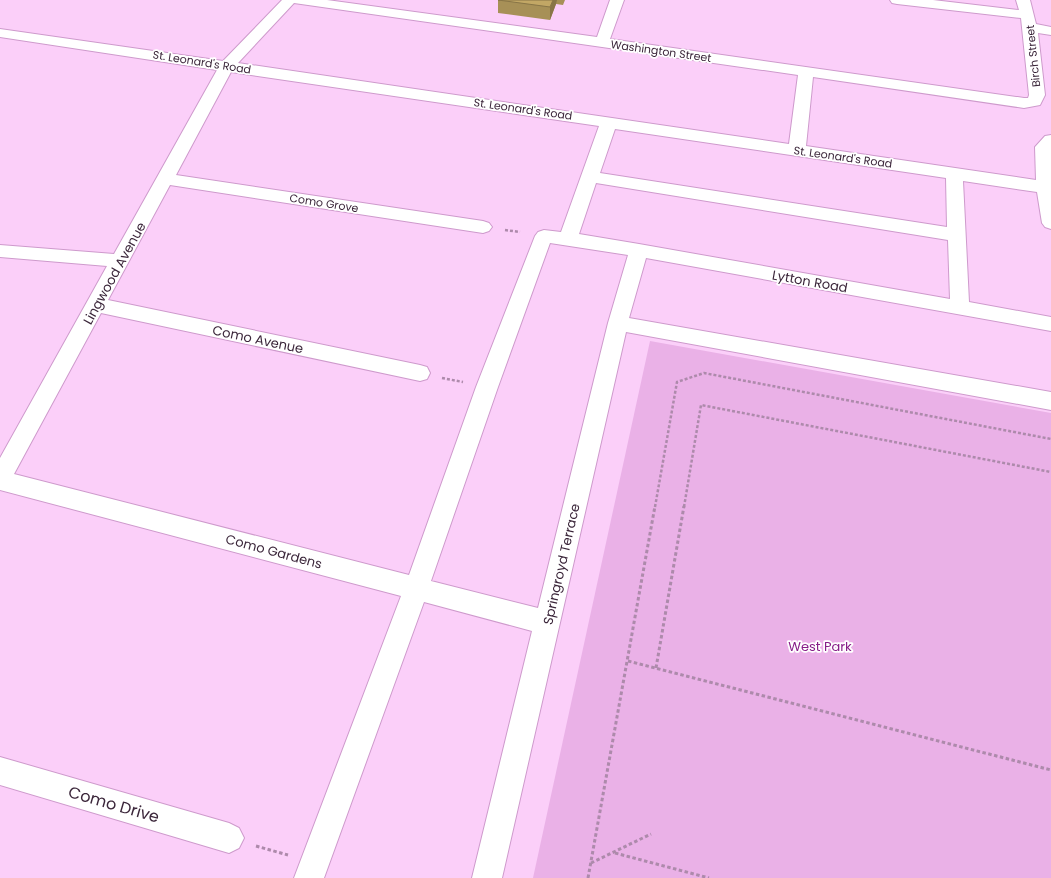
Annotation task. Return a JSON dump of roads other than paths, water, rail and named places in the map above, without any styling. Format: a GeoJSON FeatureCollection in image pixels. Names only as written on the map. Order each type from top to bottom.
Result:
{"type":"FeatureCollection","features":[{"type":"Feature","properties":{"kind":"street","name":"Lingwood Avenue"},"geometry":{"type":"LineString","coordinates":[[0,480],[227,66],[290,0]]}},
{"type":"Feature","properties":{"kind":"street","name":"Washington Street"},"geometry":{"type":"LineString","coordinates":[[297,0],[1024,103]]}},
{"type":"Feature","properties":{"kind":"street"},"geometry":{"type":"LineString","coordinates":[[602,42],[617,0]]}},
{"type":"Feature","properties":{"kind":"street"},"geometry":{"type":"LineString","coordinates":[[897,0],[938,3],[1029,21],[1051,31]]}},
{"type":"Feature","properties":{"kind":"street","name":"Birch Street"},"geometry":{"type":"LineString","coordinates":[[1023,0],[1029,21],[1037,95],[1034,102],[1024,103]]}},
{"type":"Feature","properties":{"kind":"street","name":"St. Leonard's Road"},"geometry":{"type":"LineString","coordinates":[[0,33],[1048,187]]}},
{"type":"Feature","properties":{"kind":"street"},"geometry":{"type":"LineString","coordinates":[[797,150],[806,72]]}},
{"type":"Feature","properties":{"kind":"street"},"geometry":{"type":"LineString","coordinates":[[1035,79],[1051,81]]}},
{"type":"Feature","properties":{"kind":"street"},"geometry":{"type":"LineString","coordinates":[[568,239],[609,122]]}},
{"type":"Feature","properties":{"kind":"street"},"geometry":{"type":"LineString","coordinates":[[1051,140],[1043,147],[1051,223]]}},
{"type":"Feature","properties":{"kind":"street"},"geometry":{"type":"LineString","coordinates":[[954,173],[960,308]]}},
{"type":"Feature","properties":{"kind":"street"},"geometry":{"type":"LineString","coordinates":[[590,177],[957,235]]}},
{"type":"Feature","properties":{"kind":"street","name":"Como Grove"},"geometry":{"type":"LineString","coordinates":[[165,179],[483,227]]}},
{"type":"Feature","properties":{"kind":"street","name":"Lytton Road"},"geometry":{"type":"LineString","coordinates":[[416,589],[487,387],[544,236],[639,250],[1051,324]]}},
{"type":"Feature","properties":{"kind":"street","name":"Springroyd Terrace"},"geometry":{"type":"LineString","coordinates":[[487,878],[618,323],[639,250]]}},
{"type":"Feature","properties":{"kind":"street"},"geometry":{"type":"LineString","coordinates":[[0,251],[121,261]]}},
{"type":"Feature","properties":{"kind":"street","name":"Como Avenue"},"geometry":{"type":"LineString","coordinates":[[96,305],[420,373]]}},
{"type":"Feature","properties":{"kind":"street"},"geometry":{"type":"LineString","coordinates":[[618,323],[1051,401]]}},
{"type":"Feature","properties":{"kind":"street","name":"Como Gardens"},"geometry":{"type":"LineString","coordinates":[[0,480],[548,623]]}},
{"type":"Feature","properties":{"kind":"street"},"geometry":{"type":"LineString","coordinates":[[311,870],[416,589]]}},
{"type":"Feature","properties":{"kind":"street","name":"Como Drive"},"geometry":{"type":"LineString","coordinates":[[0,771],[229,838]]}},
{"type":"Feature","properties":{"kind":"park label","name":"West Park"},"geometry":{"type":"Point","coordinates":[820,646]}}]}
